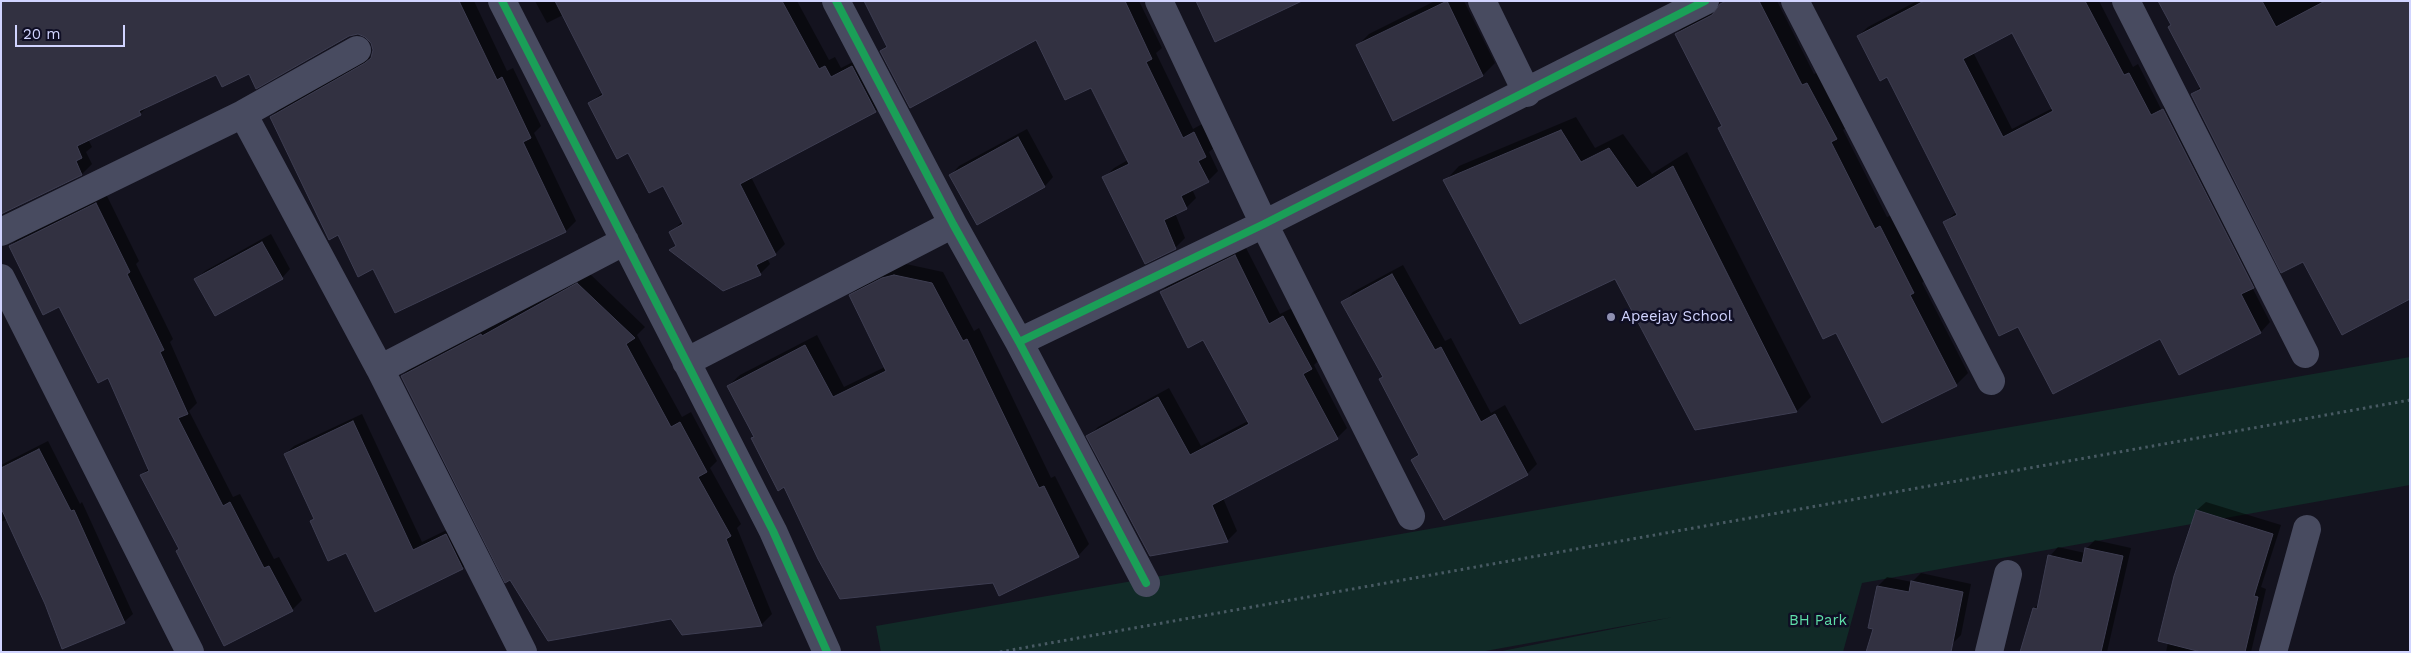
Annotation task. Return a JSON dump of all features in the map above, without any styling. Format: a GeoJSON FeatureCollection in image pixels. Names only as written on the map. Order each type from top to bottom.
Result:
{"type":"FeatureCollection","features":[{"type":"Feature","properties":{"kind":"street"},"geometry":{"type":"LineString","coordinates":[[502,1],[773,532],[828,652]]}},
{"type":"Feature","properties":{"kind":"street"},"geometry":{"type":"LineString","coordinates":[[836,1],[953,224],[1019,342],[1146,582]]}},
{"type":"Feature","properties":{"kind":"street"},"geometry":{"type":"LineString","coordinates":[[1159,1],[1264,224],[1411,516]]}},
{"type":"Feature","properties":{"kind":"street"},"geometry":{"type":"LineString","coordinates":[[1482,1],[1527,93]]}},
{"type":"Feature","properties":{"kind":"street"},"geometry":{"type":"LineString","coordinates":[[1019,342],[1264,224],[1527,93],[1704,1]]}},
{"type":"Feature","properties":{"kind":"street"},"geometry":{"type":"LineString","coordinates":[[1794,1],[1991,381]]}},
{"type":"Feature","properties":{"kind":"street"},"geometry":{"type":"LineString","coordinates":[[2126,1],[2305,354]]}},
{"type":"Feature","properties":{"kind":"street"},"geometry":{"type":"LineString","coordinates":[[1,232],[243,114],[357,50]]}},
{"type":"Feature","properties":{"kind":"street"},"geometry":{"type":"LineString","coordinates":[[243,114],[380,369],[524,652]]}},
{"type":"Feature","properties":{"kind":"street"},"geometry":{"type":"LineString","coordinates":[[686,362],[953,224]]}},
{"type":"Feature","properties":{"kind":"street"},"geometry":{"type":"LineString","coordinates":[[380,369],[625,241]]}},
{"type":"Feature","properties":{"kind":"street"},"geometry":{"type":"LineString","coordinates":[[1,278],[190,652]]}},
{"type":"Feature","properties":{"kind":"street"},"geometry":{"type":"LineString","coordinates":[[2273,652],[2307,530]]}},
{"type":"Feature","properties":{"kind":"street"},"geometry":{"type":"LineString","coordinates":[[1988,652],[2008,574]]}},
{"type":"Feature","properties":{"kind":"path"},"geometry":{"type":"LineString","coordinates":[[1000,652],[2410,400]]}},
{"type":"Feature","properties":{"kind":"green space","name":"BH Park"},"geometry":{"type":"Polygon","coordinates":[[[2410,357],[2410,485],[1862,583],[1843,652],[1497,652],[1673,617],[1480,652],[881,652],[876,626],[2410,357]]]}},
{"type":"Feature","properties":{"kind":"building"},"geometry":{"type":"Polygon","coordinates":[[[1,1],[459,1],[497,80],[502,77],[531,138],[523,142],[566,232],[395,313],[373,269],[358,277],[338,235],[329,240],[270,117],[371,58],[373,50],[371,43],[365,37],[358,34],[349,36],[256,89],[249,74],[222,87],[216,75],[139,111],[141,115],[77,146],[82,158],[76,161],[82,175],[1,214],[1,1]]]}},
{"type":"Feature","properties":{"kind":"building"},"geometry":{"type":"Polygon","coordinates":[[[555,1],[782,1],[819,69],[825,66],[831,77],[852,66],[876,112],[740,184],[776,255],[756,265],[761,275],[723,291],[669,250],[676,246],[669,232],[683,224],[663,186],[649,193],[628,153],[617,159],[588,103],[603,95],[555,1]]]}},
{"type":"Feature","properties":{"kind":"building"},"geometry":{"type":"Polygon","coordinates":[[[864,1],[1125,1],[1152,59],[1146,62],[1183,138],[1194,132],[1206,157],[1198,161],[1209,182],[1181,196],[1187,209],[1164,220],[1176,249],[1145,264],[1102,177],[1129,164],[1091,88],[1065,100],[1036,40],[910,108],[880,51],[887,47],[864,1]]]}},
{"type":"Feature","properties":{"kind":"building"},"geometry":{"type":"Polygon","coordinates":[[[1196,1],[1302,1],[1215,42],[1196,1]]]}},
{"type":"Feature","properties":{"kind":"building"},"geometry":{"type":"Polygon","coordinates":[[[1447,1],[1483,76],[1393,121],[1356,45],[1447,1]]]}},
{"type":"Feature","properties":{"kind":"building"},"geometry":{"type":"Polygon","coordinates":[[[1726,1],[1759,1],[1802,85],[1807,83],[1837,139],[1831,142],[1875,229],[1880,226],[1914,293],[1910,295],[1957,386],[1882,423],[1836,333],[1823,339],[1718,128],[1722,126],[1675,34],[1712,15],[1720,4],[1726,1]]]}},
{"type":"Feature","properties":{"kind":"building"},"geometry":{"type":"Polygon","coordinates":[[[1924,1],[2085,1],[2124,75],[2129,73],[2151,115],[2163,109],[2254,288],[2241,294],[2261,333],[2179,375],[2160,339],[2053,394],[2018,327],[1999,336],[1943,222],[1957,215],[1887,77],[1880,81],[1857,36],[1924,1]],[[2012,33],[1963,59],[2003,137],[2053,111],[2012,33]]]}},
{"type":"Feature","properties":{"kind":"building"},"geometry":{"type":"Polygon","coordinates":[[[2158,1],[2262,1],[2276,27],[2325,1],[2410,1],[2410,299],[2342,335],[2303,262],[2281,273],[2191,94],[2201,89],[2168,27],[2171,25],[2158,1]]]}},
{"type":"Feature","properties":{"kind":"building"},"geometry":{"type":"Polygon","coordinates":[[[1561,130],[1581,162],[1609,148],[1637,188],[1673,166],[1797,412],[1695,430],[1615,279],[1520,324],[1443,180],[1561,130]]]}},
{"type":"Feature","properties":{"kind":"building"},"geometry":{"type":"Polygon","coordinates":[[[1018,137],[1045,187],[977,225],[949,175],[1018,137]]]}},
{"type":"Feature","properties":{"kind":"building"},"geometry":{"type":"Polygon","coordinates":[[[96,203],[130,272],[127,274],[164,350],[160,352],[188,414],[178,418],[223,506],[230,502],[264,568],[269,566],[293,611],[224,646],[176,551],[179,549],[140,475],[149,471],[108,378],[98,383],[59,307],[43,315],[9,246],[96,203]]]}},
{"type":"Feature","properties":{"kind":"building"},"geometry":{"type":"Polygon","coordinates":[[[262,242],[283,279],[215,316],[194,279],[262,242]]]}},
{"type":"Feature","properties":{"kind":"building"},"geometry":{"type":"Polygon","coordinates":[[[1235,255],[1269,324],[1283,316],[1312,369],[1303,374],[1338,439],[1212,505],[1228,542],[1150,556],[1086,436],[1158,397],[1190,455],[1249,424],[1203,340],[1188,348],[1160,292],[1235,255]]]}},
{"type":"Feature","properties":{"kind":"building"},"geometry":{"type":"Polygon","coordinates":[[[1392,274],[1435,350],[1441,347],[1481,422],[1495,414],[1528,475],[1444,520],[1411,460],[1419,455],[1379,379],[1383,377],[1341,302],[1392,274]]]}},
{"type":"Feature","properties":{"kind":"building"},"geometry":{"type":"Polygon","coordinates":[[[894,275],[932,283],[963,341],[967,339],[1039,488],[1044,486],[1079,557],[999,596],[993,583],[840,599],[818,559],[784,487],[778,491],[751,438],[754,437],[727,386],[805,345],[833,397],[886,371],[849,295],[882,278],[894,275]]]}},
{"type":"Feature","properties":{"kind":"building"},"geometry":{"type":"Polygon","coordinates":[[[577,283],[635,338],[626,344],[671,427],[680,422],[707,472],[698,477],[731,536],[726,539],[762,626],[682,635],[671,619],[548,641],[510,580],[505,583],[401,376],[481,334],[482,336],[577,283]]]}},
{"type":"Feature","properties":{"kind":"building"},"geometry":{"type":"Polygon","coordinates":[[[353,421],[413,550],[446,534],[463,569],[375,612],[346,553],[328,561],[310,521],[314,519],[284,454],[353,421]]]}},
{"type":"Feature","properties":{"kind":"building"},"geometry":{"type":"Polygon","coordinates":[[[39,449],[71,511],[74,510],[125,623],[62,649],[45,604],[1,508],[1,468],[39,449]]]}},
{"type":"Feature","properties":{"kind":"building"},"geometry":{"type":"Polygon","coordinates":[[[2196,510],[2273,534],[2254,596],[2258,597],[2245,652],[2201,652],[2158,641],[2174,576],[2196,510]]]}},
{"type":"Feature","properties":{"kind":"building"},"geometry":{"type":"Polygon","coordinates":[[[2085,548],[2123,556],[2101,652],[2020,652],[2033,608],[2037,609],[2048,555],[2082,563],[2085,548]]]}},
{"type":"Feature","properties":{"kind":"building"},"geometry":{"type":"Polygon","coordinates":[[[1911,581],[1963,592],[1951,652],[1866,652],[1873,629],[1868,628],[1877,586],[1909,592],[1911,581]]]}},
{"type":"Feature","properties":{"kind":"cycle path"},"geometry":{"type":"LineString","coordinates":[[502,1],[773,531],[827,652]]}},
{"type":"Feature","properties":{"kind":"cycle path"},"geometry":{"type":"LineString","coordinates":[[836,1],[953,224],[1019,342],[1146,583]]}},
{"type":"Feature","properties":{"kind":"cycle path"},"geometry":{"type":"LineString","coordinates":[[1019,342],[1264,224],[1705,1]]}},
{"type":"Feature","properties":{"kind":"place","name":"Apeejay School"},"geometry":{"type":"Point","coordinates":[1611,317]}}]}
